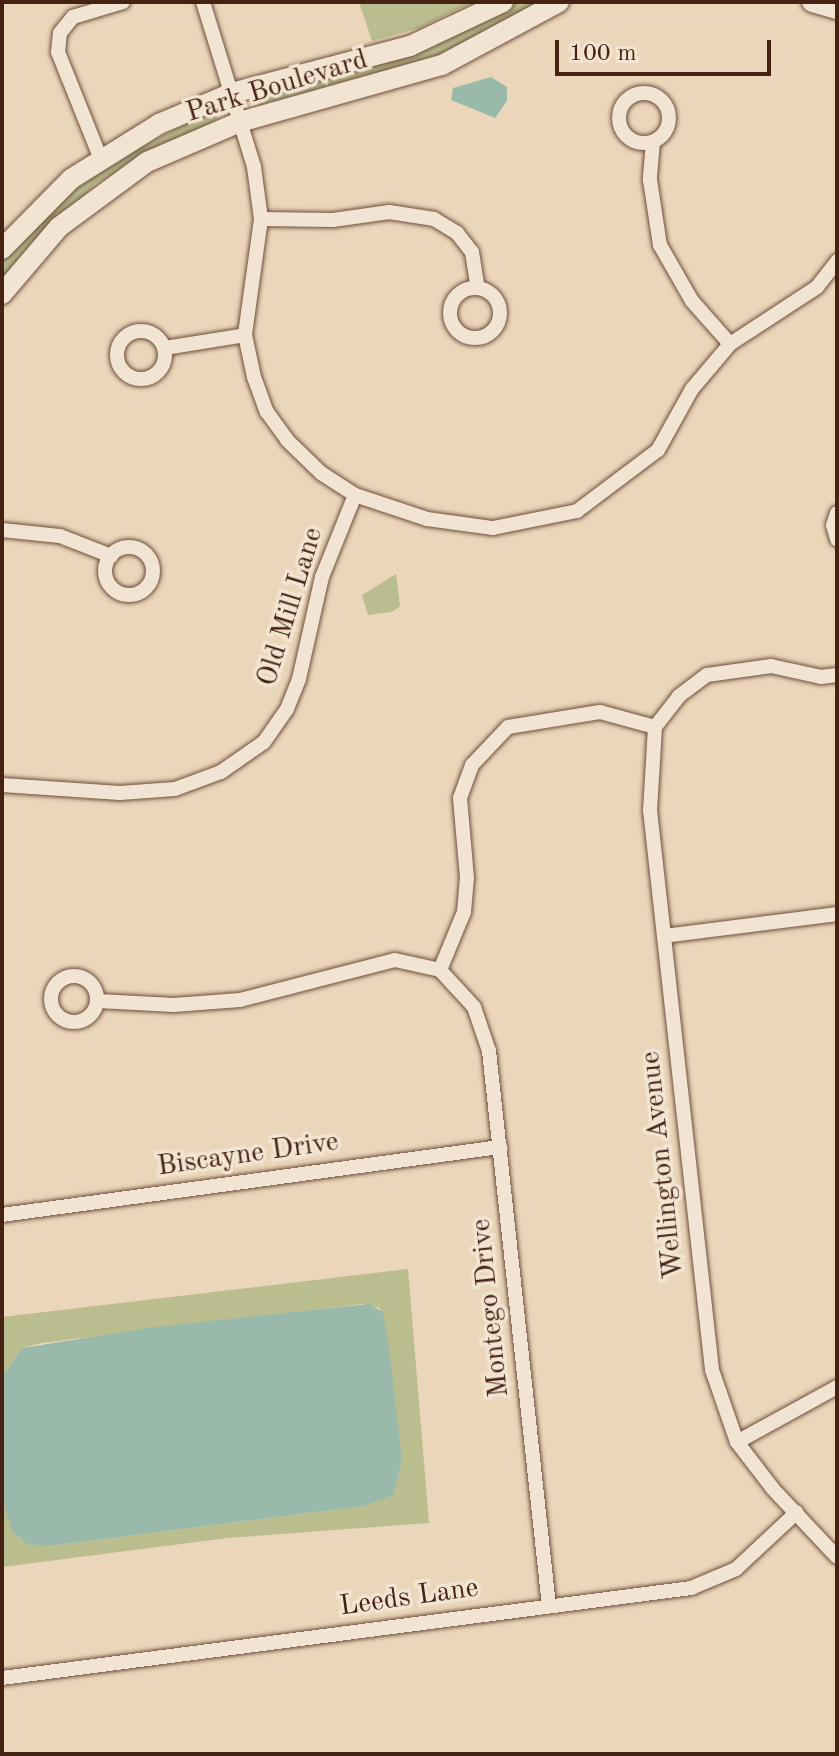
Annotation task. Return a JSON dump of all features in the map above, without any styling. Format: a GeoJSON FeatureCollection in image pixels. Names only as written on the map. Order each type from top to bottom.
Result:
{"type":"FeatureCollection","features":[{"type":"Feature","properties":{"kind":"street"},"geometry":{"type":"LineString","coordinates":[[100,157],[58,52],[60,33],[73,17],[123,2]]}},
{"type":"Feature","properties":{"kind":"street"},"geometry":{"type":"LineString","coordinates":[[203,2],[254,167],[261,219],[245,335],[267,412],[287,440],[321,473],[355,495],[443,523],[493,528],[577,511],[658,450],[692,389],[730,344],[817,287],[837,261]]}},
{"type":"Feature","properties":{"kind":"street","name":"Park Boulevard"},"geometry":{"type":"LineString","coordinates":[[2,249],[38,209],[100,157],[169,119],[232,93],[410,46],[503,2]]}},
{"type":"Feature","properties":{"kind":"street","name":"Park Boulevard"},"geometry":{"type":"LineString","coordinates":[[2,294],[59,227],[111,184],[193,139],[240,122],[428,70],[559,2]]}},
{"type":"Feature","properties":{"kind":"street"},"geometry":{"type":"LineString","coordinates":[[812,2],[837,9]]}},
{"type":"Feature","properties":{"kind":"street"},"geometry":{"type":"LineString","coordinates":[[653,142],[650,180],[660,245],[692,301],[730,344]]}},
{"type":"Feature","properties":{"kind":"street"},"geometry":{"type":"LineString","coordinates":[[261,219],[333,220],[389,212],[434,219],[457,233],[472,252],[478,288]]}},
{"type":"Feature","properties":{"kind":"street"},"geometry":{"type":"LineString","coordinates":[[165,348],[245,335]]}},
{"type":"Feature","properties":{"kind":"street","name":"Old Mill Lane"},"geometry":{"type":"LineString","coordinates":[[2,785],[120,793],[175,789],[221,772],[264,742],[287,709],[299,679],[322,577],[355,495]]}},
{"type":"Feature","properties":{"kind":"street"},"geometry":{"type":"LineString","coordinates":[[837,513],[833,525],[837,539]]}},
{"type":"Feature","properties":{"kind":"street"},"geometry":{"type":"LineString","coordinates":[[2,530],[60,536],[111,556]]}},
{"type":"Feature","properties":{"kind":"street"},"geometry":{"type":"LineString","coordinates":[[98,1001],[174,1005],[240,1000],[395,960],[440,970],[464,912],[467,878],[460,798],[472,765],[508,727],[563,715],[600,712],[655,727],[679,696],[707,675],[756,666],[821,677],[837,675]]}},
{"type":"Feature","properties":{"kind":"street","name":"Wellington Avenue"},"geometry":{"type":"LineString","coordinates":[[655,727],[648,780],[709,1351],[717,1392],[737,1442],[837,1557]]}},
{"type":"Feature","properties":{"kind":"street"},"geometry":{"type":"LineString","coordinates":[[664,936],[837,914]]}},
{"type":"Feature","properties":{"kind":"street","name":"Montego Drive"},"geometry":{"type":"LineString","coordinates":[[440,970],[474,1007],[489,1051],[549,1606]]}},
{"type":"Feature","properties":{"kind":"street","name":"Biscayne Drive"},"geometry":{"type":"LineString","coordinates":[[2,1215],[500,1147]]}},
{"type":"Feature","properties":{"kind":"street"},"geometry":{"type":"LineString","coordinates":[[737,1442],[837,1387]]}},
{"type":"Feature","properties":{"kind":"street","name":"Leeds Lane"},"geometry":{"type":"LineString","coordinates":[[2,1678],[714,1582],[753,1556],[797,1512]]}},
{"type":"Feature","properties":{"kind":"green space"},"geometry":{"type":"Polygon","coordinates":[[[359,2],[473,2],[419,28],[372,41],[359,2]]]}},
{"type":"Feature","properties":{"kind":"green space"},"geometry":{"type":"Polygon","coordinates":[[[519,2],[540,2],[444,54],[259,105],[253,102],[257,95],[419,53],[519,2]]]}},
{"type":"Feature","properties":{"kind":"green space"},"geometry":{"type":"Polygon","coordinates":[[[212,111],[218,113],[216,120],[95,184],[2,280],[2,262],[94,171],[212,111]]]}},
{"type":"Feature","properties":{"kind":"green space"},"geometry":{"type":"Polygon","coordinates":[[[396,574],[400,606],[392,612],[368,615],[362,595],[396,574]]]}},
{"type":"Feature","properties":{"kind":"green space"},"geometry":{"type":"Polygon","coordinates":[[[408,1269],[429,1523],[228,1538],[2,1567],[2,1498],[20,1539],[49,1546],[364,1506],[393,1496],[402,1461],[380,1308],[362,1304],[42,1343],[22,1348],[2,1377],[2,1317],[408,1269]]]}},
{"type":"Feature","properties":{"kind":"shaded area"},"geometry":{"type":"Polygon","coordinates":[[[491,77],[507,87],[507,101],[495,118],[451,100],[453,88],[491,77]]]}},
{"type":"Feature","properties":{"kind":"shaded area"},"geometry":{"type":"Polygon","coordinates":[[[369,1304],[383,1312],[390,1355],[402,1461],[393,1496],[364,1506],[49,1546],[27,1544],[12,1531],[2,1498],[2,1377],[22,1348],[155,1327],[369,1304]]]}}]}
